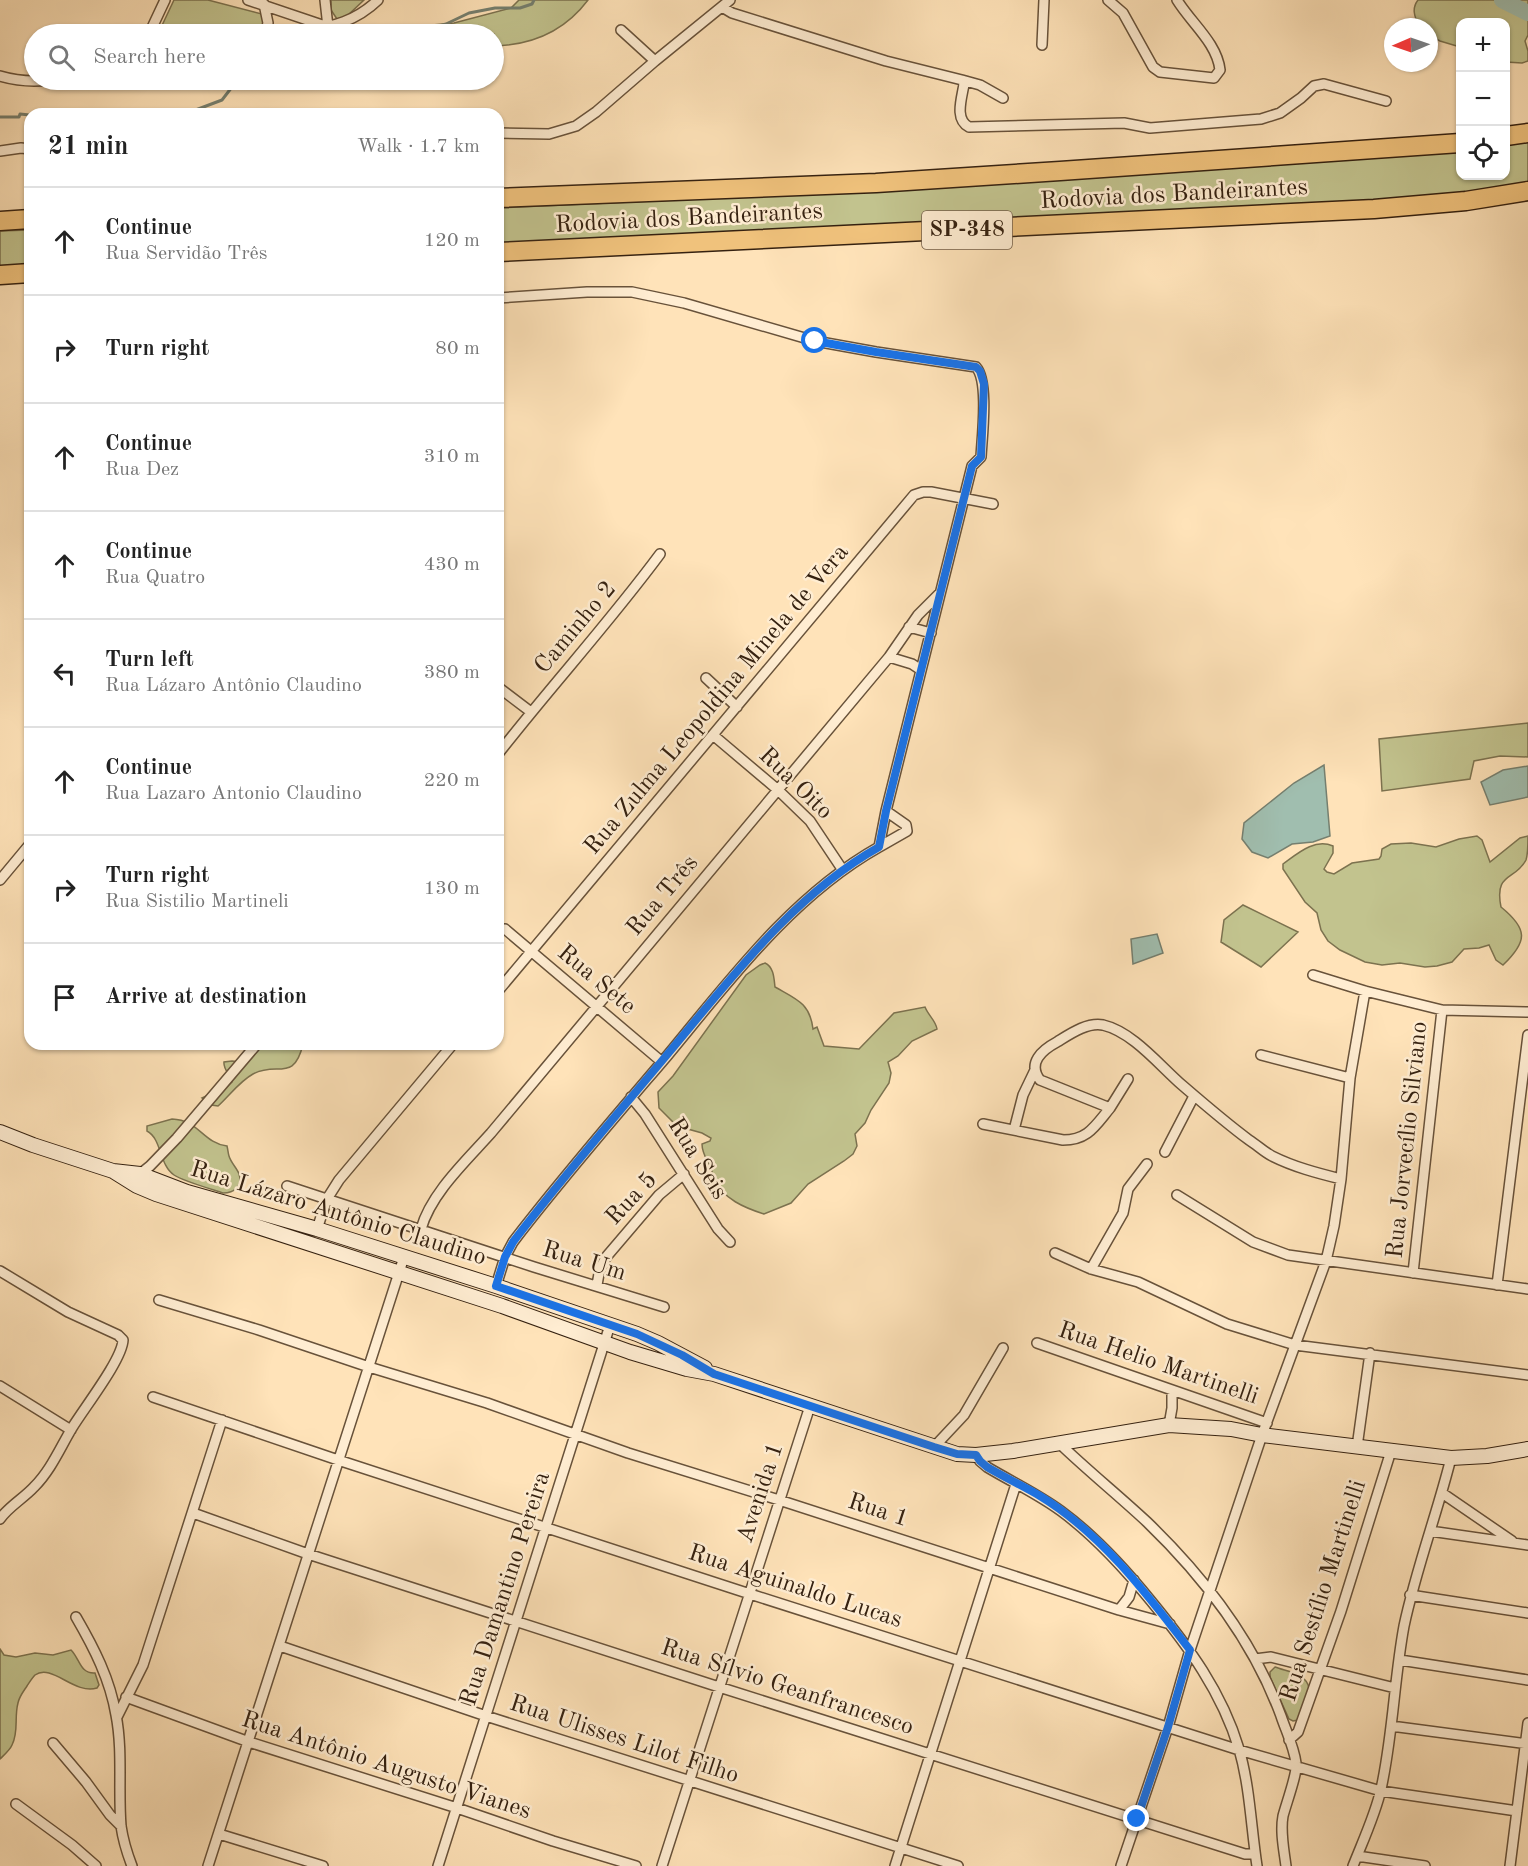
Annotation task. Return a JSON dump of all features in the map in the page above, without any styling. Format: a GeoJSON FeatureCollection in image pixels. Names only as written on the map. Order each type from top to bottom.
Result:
{"type":"FeatureCollection","features":[{"type":"Feature","properties":{"kind":"highway"},"geometry":{"type":"LineString","coordinates":[[1510,135],[1528,133]]}},
{"type":"Feature","properties":{"kind":"highway","name":"Rodovia dos Bandeirantes"},"geometry":{"type":"LineString","coordinates":[[504,198],[876,183],[1456,143]]}},
{"type":"Feature","properties":{"kind":"highway","name":"Rodovia dos Bandeirantes"},"geometry":{"type":"LineString","coordinates":[[504,252],[1374,209],[1466,201],[1528,191]]}},
{"type":"Feature","properties":{"kind":"highway"},"geometry":{"type":"LineString","coordinates":[[0,221],[24,219]]}},
{"type":"Feature","properties":{"kind":"highway"},"geometry":{"type":"LineString","coordinates":[[0,275],[24,273]]}},
{"type":"Feature","properties":{"kind":"main road","name":"Rua Lázaro Antônio Claudino"},"geometry":{"type":"LineString","coordinates":[[0,1132],[113,1171],[140,1174],[187,1192],[316,1229],[496,1286],[658,1343],[714,1374]]}},
{"type":"Feature","properties":{"kind":"main road","name":"Rua Lázaro Antônio Claudino"},"geometry":{"type":"LineString","coordinates":[[113,1171],[137,1186],[156,1194],[502,1306],[605,1341],[630,1352],[687,1369],[714,1374],[957,1454],[976,1455],[1013,1451],[1169,1425],[1264,1429],[1357,1447],[1450,1458],[1487,1456],[1528,1449]]}},
{"type":"Feature","properties":{"kind":"street"},"geometry":{"type":"LineString","coordinates":[[154,24],[165,0]]}},
{"type":"Feature","properties":{"kind":"street"},"geometry":{"type":"LineString","coordinates":[[248,0],[320,24]]}},
{"type":"Feature","properties":{"kind":"street"},"geometry":{"type":"LineString","coordinates":[[326,0],[328,24]]}},
{"type":"Feature","properties":{"kind":"street"},"geometry":{"type":"LineString","coordinates":[[338,24],[366,12],[378,0]]}},
{"type":"Feature","properties":{"kind":"street"},"geometry":{"type":"LineString","coordinates":[[1042,45],[1044,0]]}},
{"type":"Feature","properties":{"kind":"street"},"geometry":{"type":"LineString","coordinates":[[1108,0],[1123,13],[1153,67],[1160,72],[1214,78],[1220,70],[1214,50],[1177,0]]}},
{"type":"Feature","properties":{"kind":"street"},"geometry":{"type":"LineString","coordinates":[[504,133],[549,134],[576,126],[596,112],[654,61],[726,3],[732,13],[886,61],[980,85],[1003,98]]}},
{"type":"Feature","properties":{"kind":"street"},"geometry":{"type":"LineString","coordinates":[[264,4],[268,24]]}},
{"type":"Feature","properties":{"kind":"street"},"geometry":{"type":"LineString","coordinates":[[621,30],[654,61]]}},
{"type":"Feature","properties":{"kind":"street"},"geometry":{"type":"LineString","coordinates":[[0,76],[24,81]]}},
{"type":"Feature","properties":{"kind":"street"},"geometry":{"type":"LineString","coordinates":[[962,80],[964,84],[960,114],[961,120],[969,127],[1124,123],[1150,128],[1261,119],[1280,113],[1314,86],[1324,84],[1386,101]]}},
{"type":"Feature","properties":{"kind":"street"},"geometry":{"type":"LineString","coordinates":[[0,151],[24,149]]}},
{"type":"Feature","properties":{"kind":"street"},"geometry":{"type":"LineString","coordinates":[[504,297],[632,292],[684,303],[815,341],[976,367],[980,371],[984,384],[981,457],[972,466],[879,847]]}},
{"type":"Feature","properties":{"kind":"street","name":"Rua Zulma Leopoldina Minela de Vera"},"geometry":{"type":"LineString","coordinates":[[504,984],[914,495],[923,492],[993,504]]}},
{"type":"Feature","properties":{"kind":"street","name":"Caminho 2"},"geometry":{"type":"LineString","coordinates":[[504,746],[622,605],[660,554]]}},
{"type":"Feature","properties":{"kind":"street","name":"Rua Três"},"geometry":{"type":"LineString","coordinates":[[421,1228],[425,1215],[450,1179],[492,1133],[889,657],[918,615],[941,593]]}},
{"type":"Feature","properties":{"kind":"street"},"geometry":{"type":"LineString","coordinates":[[909,627],[931,633]]}},
{"type":"Feature","properties":{"kind":"street"},"geometry":{"type":"LineString","coordinates":[[889,657],[912,664],[921,670]]}},
{"type":"Feature","properties":{"kind":"street"},"geometry":{"type":"LineString","coordinates":[[706,678],[737,706]]}},
{"type":"Feature","properties":{"kind":"street"},"geometry":{"type":"LineString","coordinates":[[504,692],[531,712]]}},
{"type":"Feature","properties":{"kind":"street","name":"Rua Oito"},"geometry":{"type":"LineString","coordinates":[[713,735],[778,790],[810,821],[842,869]]}},
{"type":"Feature","properties":{"kind":"street"},"geometry":{"type":"LineString","coordinates":[[496,1286],[505,1257],[513,1242],[631,1097],[767,939],[793,912],[842,869],[907,831],[906,825],[886,811]]}},
{"type":"Feature","properties":{"kind":"street"},"geometry":{"type":"LineString","coordinates":[[0,880],[24,851]]}},
{"type":"Feature","properties":{"kind":"street","name":"Rua Sete"},"geometry":{"type":"LineString","coordinates":[[505,929],[662,1062]]}},
{"type":"Feature","properties":{"kind":"street"},"geometry":{"type":"LineString","coordinates":[[1313,975],[1365,991],[1442,1010],[1528,1012]]}},
{"type":"Feature","properties":{"kind":"street"},"geometry":{"type":"LineString","coordinates":[[1121,1866],[1264,1429],[1326,1261],[1341,1179],[1350,1078],[1365,991]]}},
{"type":"Feature","properties":{"kind":"street","name":"Rua Jorvecílio Silviano"},"geometry":{"type":"LineString","coordinates":[[1413,1273],[1442,1010]]}},
{"type":"Feature","properties":{"kind":"street"},"geometry":{"type":"LineString","coordinates":[[1014,1130],[1023,1095],[1035,1070],[1037,1058],[1046,1048],[1074,1032],[1091,1025],[1103,1025],[1118,1031],[1139,1045],[1194,1096],[1269,1155],[1309,1171],[1341,1179]]}},
{"type":"Feature","properties":{"kind":"street"},"geometry":{"type":"LineString","coordinates":[[1497,1285],[1528,1035]]}},
{"type":"Feature","properties":{"kind":"street"},"geometry":{"type":"LineString","coordinates":[[140,1174],[177,1138],[253,1050]]}},
{"type":"Feature","properties":{"kind":"street"},"geometry":{"type":"LineString","coordinates":[[316,1229],[327,1199],[347,1169],[448,1050]]}},
{"type":"Feature","properties":{"kind":"street"},"geometry":{"type":"LineString","coordinates":[[1261,1055],[1350,1078]]}},
{"type":"Feature","properties":{"kind":"street"},"geometry":{"type":"LineString","coordinates":[[1035,1070],[1041,1080],[1110,1108]]}},
{"type":"Feature","properties":{"kind":"street"},"geometry":{"type":"LineString","coordinates":[[983,1124],[1073,1140],[1086,1135],[1110,1108],[1128,1079]]}},
{"type":"Feature","properties":{"kind":"street"},"geometry":{"type":"LineString","coordinates":[[1165,1152],[1194,1096]]}},
{"type":"Feature","properties":{"kind":"street","name":"Rua Seis"},"geometry":{"type":"LineString","coordinates":[[631,1097],[645,1114],[718,1229],[730,1242]]}},
{"type":"Feature","properties":{"kind":"street"},"geometry":{"type":"LineString","coordinates":[[1091,1269],[1123,1213],[1128,1189],[1147,1164]]}},
{"type":"Feature","properties":{"kind":"street","name":"Rua 5"},"geometry":{"type":"LineString","coordinates":[[597,1285],[600,1268],[607,1256],[659,1195],[684,1174]]}},
{"type":"Feature","properties":{"kind":"street","name":"Rua Um"},"geometry":{"type":"LineString","coordinates":[[287,1186],[664,1307]]}},
{"type":"Feature","properties":{"kind":"street"},"geometry":{"type":"LineString","coordinates":[[1177,1195],[1253,1242],[1288,1255],[1528,1289]]}},
{"type":"Feature","properties":{"kind":"street"},"geometry":{"type":"LineString","coordinates":[[1055,1253],[1091,1269],[1138,1282],[1227,1324],[1295,1345],[1528,1375]]}},
{"type":"Feature","properties":{"kind":"street"},"geometry":{"type":"LineString","coordinates":[[208,1866],[404,1257]]}},
{"type":"Feature","properties":{"kind":"street"},"geometry":{"type":"LineString","coordinates":[[0,1271],[68,1312],[118,1335],[123,1340],[123,1346],[57,1457],[35,1486],[16,1505],[1,1514]]}},
{"type":"Feature","properties":{"kind":"street","name":"Rua 1"},"geometry":{"type":"LineString","coordinates":[[159,1300],[487,1403],[628,1453],[1119,1610],[1170,1624]]}},
{"type":"Feature","properties":{"kind":"street","name":"Rua Damantino Pereira"},"geometry":{"type":"LineString","coordinates":[[438,1866],[610,1325]]}},
{"type":"Feature","properties":{"kind":"street","name":"Rua Helio Martinelli"},"geometry":{"type":"LineString","coordinates":[[1037,1343],[1172,1391],[1264,1429]]}},
{"type":"Feature","properties":{"kind":"street"},"geometry":{"type":"LineString","coordinates":[[934,1447],[964,1415],[1003,1348]]}},
{"type":"Feature","properties":{"kind":"street"},"geometry":{"type":"LineString","coordinates":[[1357,1447],[1370,1353]]}},
{"type":"Feature","properties":{"kind":"street"},"geometry":{"type":"LineString","coordinates":[[0,1386],[71,1430]]}},
{"type":"Feature","properties":{"kind":"street"},"geometry":{"type":"LineString","coordinates":[[1169,1425],[1172,1391]]}},
{"type":"Feature","properties":{"kind":"street","name":"Rua Aguinaldo Lucas"},"geometry":{"type":"LineString","coordinates":[[153,1397],[338,1460],[750,1594],[1239,1750]]}},
{"type":"Feature","properties":{"kind":"street","name":"Avenida 1"},"geometry":{"type":"LineString","coordinates":[[662,1866],[810,1406]]}},
{"type":"Feature","properties":{"kind":"street"},"geometry":{"type":"LineString","coordinates":[[117,1716],[143,1665],[222,1420]]}},
{"type":"Feature","properties":{"kind":"street"},"geometry":{"type":"LineString","coordinates":[[1059,1443],[1149,1524],[1210,1591],[1255,1659],[1273,1694],[1297,1766],[1283,1820],[1286,1866]]}},
{"type":"Feature","properties":{"kind":"street","name":"Rua Sestílio Martinelli"},"geometry":{"type":"LineString","coordinates":[[1289,1740],[1298,1732],[1341,1611],[1391,1451]]}},
{"type":"Feature","properties":{"kind":"street"},"geometry":{"type":"LineString","coordinates":[[976,1455],[987,1467],[1040,1496],[1082,1527],[1134,1580],[1190,1650],[1209,1680],[1227,1716],[1239,1750],[1257,1866]]}},
{"type":"Feature","properties":{"kind":"street"},"geometry":{"type":"LineString","coordinates":[[1353,1866],[1381,1791],[1410,1595],[1442,1493],[1450,1458]]}},
{"type":"Feature","properties":{"kind":"street"},"geometry":{"type":"LineString","coordinates":[[895,1866],[1016,1484]]}},
{"type":"Feature","properties":{"kind":"street"},"geometry":{"type":"LineString","coordinates":[[1442,1493],[1515,1543]]}},
{"type":"Feature","properties":{"kind":"street","name":"Rua Sílvio Geanfrancesco"},"geometry":{"type":"LineString","coordinates":[[193,1513],[308,1554],[719,1687],[1245,1854],[1255,1854]]}},
{"type":"Feature","properties":{"kind":"street"},"geometry":{"type":"LineString","coordinates":[[1430,1531],[1528,1545]]}},
{"type":"Feature","properties":{"kind":"street"},"geometry":{"type":"LineString","coordinates":[[1119,1610],[1129,1598],[1134,1580]]}},
{"type":"Feature","properties":{"kind":"street"},"geometry":{"type":"LineString","coordinates":[[1410,1595],[1528,1613]]}},
{"type":"Feature","properties":{"kind":"street"},"geometry":{"type":"LineString","coordinates":[[76,1617],[100,1660],[117,1716],[121,1826],[132,1866]]}},
{"type":"Feature","properties":{"kind":"street","name":"Rua Ulisses Lilot Filho"},"geometry":{"type":"LineString","coordinates":[[280,1646],[486,1716],[958,1866]]}},
{"type":"Feature","properties":{"kind":"street"},"geometry":{"type":"LineString","coordinates":[[1255,1659],[1270,1657],[1395,1688]]}},
{"type":"Feature","properties":{"kind":"street"},"geometry":{"type":"LineString","coordinates":[[1400,1660],[1528,1680]]}},
{"type":"Feature","properties":{"kind":"street","name":"Rua Antônio Augusto Vianes"},"geometry":{"type":"LineString","coordinates":[[126,1697],[249,1742],[457,1808],[552,1841],[636,1866]]}},
{"type":"Feature","properties":{"kind":"street"},"geometry":{"type":"LineString","coordinates":[[1510,1866],[1528,1724]]}},
{"type":"Feature","properties":{"kind":"street"},"geometry":{"type":"LineString","coordinates":[[1391,1726],[1527,1744]]}},
{"type":"Feature","properties":{"kind":"street"},"geometry":{"type":"LineString","coordinates":[[53,1743],[121,1826]]}},
{"type":"Feature","properties":{"kind":"street"},"geometry":{"type":"LineString","coordinates":[[1239,1750],[1381,1791],[1517,1812]]}},
{"type":"Feature","properties":{"kind":"street"},"geometry":{"type":"LineString","coordinates":[[16,1804],[72,1845],[96,1866]]}},
{"type":"Feature","properties":{"kind":"street"},"geometry":{"type":"LineString","coordinates":[[219,1834],[323,1866]]}},
{"type":"Feature","properties":{"kind":"street"},"geometry":{"type":"LineString","coordinates":[[1357,1856],[1425,1866]]}},
{"type":"Feature","properties":{"kind":"green space"},"geometry":{"type":"Polygon","coordinates":[[[174,0],[208,0],[262,14],[264,23],[263,24],[163,24],[174,0]]]}},
{"type":"Feature","properties":{"kind":"green space"},"geometry":{"type":"Polygon","coordinates":[[[331,0],[364,0],[347,16],[337,19],[331,10],[331,0]]]}},
{"type":"Feature","properties":{"kind":"green space"},"geometry":{"type":"Polygon","coordinates":[[[519,0],[588,0],[569,21],[546,35],[521,43],[504,45],[504,24],[443,24],[511,8],[519,0]]]}},
{"type":"Feature","properties":{"kind":"green space"},"geometry":{"type":"Polygon","coordinates":[[[1418,0],[1528,0],[1528,35],[1525,41],[1528,61],[1510,62],[1510,18],[1456,18],[1456,46],[1438,40],[1438,18],[1416,18],[1415,7],[1418,0]]]}},
{"type":"Feature","properties":{"kind":"green space"},"geometry":{"type":"Polygon","coordinates":[[[1528,141],[1528,184],[1425,198],[504,244],[504,208],[916,189],[1456,151],[1456,180],[1510,180],[1510,144],[1528,141]]]}},
{"type":"Feature","properties":{"kind":"green space"},"geometry":{"type":"Polygon","coordinates":[[[24,230],[24,265],[0,266],[0,231],[24,230]]]}},
{"type":"Feature","properties":{"kind":"green space"},"geometry":{"type":"Polygon","coordinates":[[[1528,723],[1528,757],[1500,756],[1474,761],[1470,779],[1382,791],[1379,739],[1528,723]]]}},
{"type":"Feature","properties":{"kind":"green space"},"geometry":{"type":"Polygon","coordinates":[[[1477,836],[1482,840],[1490,862],[1520,838],[1528,836],[1526,860],[1503,882],[1500,888],[1501,907],[1516,922],[1522,935],[1517,949],[1503,965],[1496,960],[1489,945],[1464,949],[1452,962],[1437,966],[1425,967],[1400,963],[1382,965],[1365,962],[1340,950],[1328,941],[1321,930],[1317,913],[1305,902],[1283,869],[1283,864],[1294,856],[1306,848],[1319,844],[1333,846],[1333,853],[1324,869],[1334,874],[1352,863],[1379,859],[1382,849],[1391,844],[1411,843],[1436,847],[1477,836]]]}},
{"type":"Feature","properties":{"kind":"green space"},"geometry":{"type":"Polygon","coordinates":[[[1243,905],[1298,932],[1261,967],[1221,942],[1224,920],[1243,905]]]}},
{"type":"Feature","properties":{"kind":"green space"},"geometry":{"type":"Polygon","coordinates":[[[765,963],[772,970],[775,987],[805,1007],[813,1029],[817,1027],[824,1046],[859,1049],[894,1013],[925,1007],[937,1029],[912,1041],[898,1056],[888,1062],[891,1073],[889,1083],[865,1123],[855,1134],[857,1146],[853,1154],[808,1184],[791,1203],[764,1214],[742,1206],[723,1192],[714,1179],[704,1155],[702,1144],[710,1141],[711,1138],[677,1126],[659,1108],[658,1092],[673,1076],[746,975],[765,963]]]}},
{"type":"Feature","properties":{"kind":"green space"},"geometry":{"type":"Polygon","coordinates":[[[246,1050],[301,1050],[295,1063],[290,1067],[253,1074],[218,1106],[211,1105],[202,1098],[232,1082],[224,1062],[245,1060],[246,1050]]]}},
{"type":"Feature","properties":{"kind":"green space"},"geometry":{"type":"Polygon","coordinates":[[[172,1119],[189,1123],[212,1141],[227,1146],[230,1159],[240,1178],[237,1188],[223,1193],[184,1180],[169,1171],[155,1140],[147,1131],[147,1126],[172,1119]]]}},
{"type":"Feature","properties":{"kind":"green space"},"geometry":{"type":"Polygon","coordinates":[[[0,1649],[4,1655],[16,1657],[35,1653],[53,1655],[71,1650],[83,1669],[95,1673],[99,1685],[97,1688],[88,1689],[49,1673],[42,1672],[35,1675],[19,1701],[14,1740],[10,1749],[0,1759],[0,1649]]]}},
{"type":"Feature","properties":{"kind":"green space"},"geometry":{"type":"Polygon","coordinates":[[[1275,1667],[1300,1676],[1307,1683],[1309,1688],[1298,1720],[1289,1719],[1270,1677],[1270,1672],[1275,1667]]]}},
{"type":"Feature","properties":{"kind":"shaded area"},"geometry":{"type":"Polygon","coordinates":[[[1324,765],[1330,836],[1313,842],[1292,844],[1268,858],[1252,852],[1242,839],[1244,823],[1294,783],[1324,765]]]}},
{"type":"Feature","properties":{"kind":"shaded area"},"geometry":{"type":"Polygon","coordinates":[[[1528,766],[1528,797],[1490,805],[1481,782],[1503,770],[1528,766]]]}},
{"type":"Feature","properties":{"kind":"shaded area"},"geometry":{"type":"Polygon","coordinates":[[[1157,934],[1163,953],[1133,964],[1131,939],[1157,934]]]}},
{"type":"Feature","properties":{"kind":"waterway"},"geometry":{"type":"LineString","coordinates":[[446,24],[469,13],[495,8],[520,8],[532,4],[534,0]]}},
{"type":"Feature","properties":{"kind":"waterway"},"geometry":{"type":"LineString","coordinates":[[1502,0],[1528,13]]}},
{"type":"Feature","properties":{"kind":"waterway"},"geometry":{"type":"LineString","coordinates":[[201,108],[222,100],[230,90]]}},
{"type":"Feature","properties":{"kind":"waterway"},"geometry":{"type":"LineString","coordinates":[[0,117],[19,117],[20,114],[24,114]]}},
{"type":"Feature","properties":{"kind":"route"},"geometry":{"type":"LineString","coordinates":[[815,341],[976,367],[980,371],[984,384],[981,457],[972,466],[879,847],[842,869],[822,885],[767,939],[720,992],[513,1242],[505,1257],[496,1286],[637,1334],[682,1355],[714,1374],[934,1447],[957,1454],[976,1455],[987,1467],[1040,1496],[1082,1527],[1134,1580],[1190,1650],[1168,1727],[1137,1819]]}}]}
